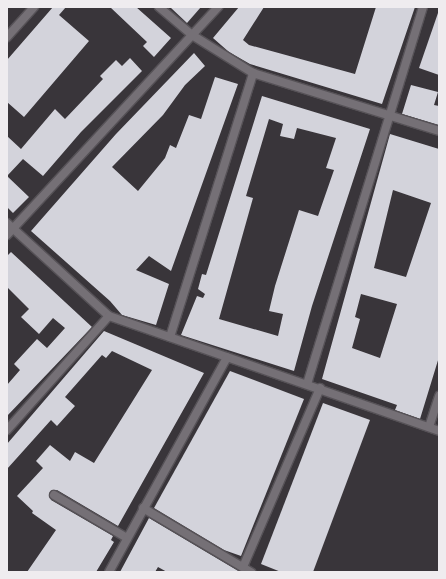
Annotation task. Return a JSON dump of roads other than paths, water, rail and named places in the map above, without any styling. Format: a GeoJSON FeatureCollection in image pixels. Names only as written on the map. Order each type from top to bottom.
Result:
{"type":"FeatureCollection","features":[{"type":"Feature","properties":{"kind":"street"},"geometry":{"type":"LineString","coordinates":[[7,37],[34,7]]}},
{"type":"Feature","properties":{"kind":"street"},"geometry":{"type":"LineString","coordinates":[[159,7],[192,35],[253,73],[389,114],[439,131]]}},
{"type":"Feature","properties":{"kind":"street"},"geometry":{"type":"LineString","coordinates":[[7,235],[10,226],[218,7]]}},
{"type":"Feature","properties":{"kind":"street"},"geometry":{"type":"LineString","coordinates":[[307,384],[423,7]]}},
{"type":"Feature","properties":{"kind":"street"},"geometry":{"type":"LineString","coordinates":[[170,337],[253,73]]}},
{"type":"Feature","properties":{"kind":"street"},"geometry":{"type":"LineString","coordinates":[[10,226],[108,316],[320,388],[439,431]]}},
{"type":"Feature","properties":{"kind":"street"},"geometry":{"type":"LineString","coordinates":[[7,430],[108,316]]}},
{"type":"Feature","properties":{"kind":"street"},"geometry":{"type":"LineString","coordinates":[[110,572],[143,508],[227,357]]}},
{"type":"Feature","properties":{"kind":"street"},"geometry":{"type":"LineString","coordinates":[[243,567],[320,388]]}},
{"type":"Feature","properties":{"kind":"street"},"geometry":{"type":"LineString","coordinates":[[429,427],[439,396]]}},
{"type":"Feature","properties":{"kind":"street"},"geometry":{"type":"LineString","coordinates":[[54,495],[127,538]]}},
{"type":"Feature","properties":{"kind":"street"},"geometry":{"type":"LineString","coordinates":[[143,508],[251,572]]}}]}
